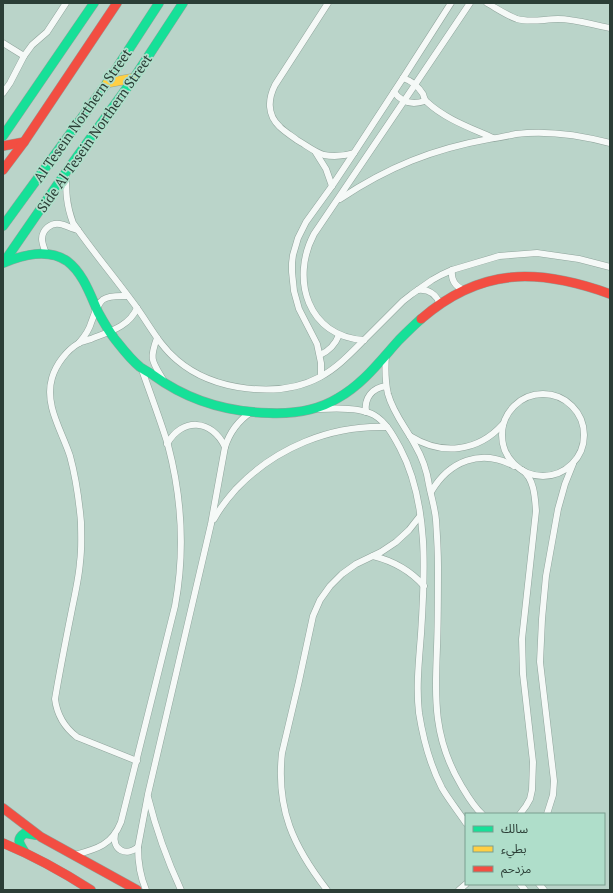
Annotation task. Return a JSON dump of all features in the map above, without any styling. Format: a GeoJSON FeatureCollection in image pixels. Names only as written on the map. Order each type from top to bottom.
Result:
{"type":"FeatureCollection","features":[{"type":"Feature","properties":{"kind":"street"},"geometry":{"type":"LineString","coordinates":[[3,93],[24,56],[47,32],[66,3]]}},
{"type":"Feature","properties":{"kind":"street"},"geometry":{"type":"LineString","coordinates":[[3,136],[94,3]]}},
{"type":"Feature","properties":{"kind":"street"},"geometry":{"type":"LineString","coordinates":[[3,170],[24,142],[117,3]]}},
{"type":"Feature","properties":{"kind":"street","name":"Al Tesein Northern Street"},"geometry":{"type":"LineString","coordinates":[[3,226],[107,83],[159,3]]}},
{"type":"Feature","properties":{"kind":"street","name":"Side Al Tesein Northern Street"},"geometry":{"type":"LineString","coordinates":[[3,263],[134,78],[183,3]]}},
{"type":"Feature","properties":{"kind":"street"},"geometry":{"type":"LineString","coordinates":[[328,3],[275,85],[269,102],[270,111],[274,120],[280,127],[316,152],[335,156],[354,154]]}},
{"type":"Feature","properties":{"kind":"street"},"geometry":{"type":"LineString","coordinates":[[321,376],[320,355],[317,344],[296,300],[292,282],[292,264],[295,246],[311,215],[354,154],[451,3]]}},
{"type":"Feature","properties":{"kind":"street"},"geometry":{"type":"LineString","coordinates":[[364,340],[356,340],[339,335],[325,326],[314,313],[306,296],[303,278],[304,260],[309,242],[470,3]]}},
{"type":"Feature","properties":{"kind":"street"},"geometry":{"type":"LineString","coordinates":[[487,3],[516,19],[536,21],[558,19],[610,28]]}},
{"type":"Feature","properties":{"kind":"street"},"geometry":{"type":"LineString","coordinates":[[3,43],[24,56]]}},
{"type":"Feature","properties":{"kind":"street"},"geometry":{"type":"LineString","coordinates":[[107,83],[134,78]]}},
{"type":"Feature","properties":{"kind":"street"},"geometry":{"type":"LineString","coordinates":[[403,78],[415,85],[420,90],[425,101],[441,112],[457,122],[493,138]]}},
{"type":"Feature","properties":{"kind":"street"},"geometry":{"type":"LineString","coordinates":[[394,92],[404,101],[415,104],[425,101]]}},
{"type":"Feature","properties":{"kind":"street"},"geometry":{"type":"LineString","coordinates":[[336,201],[358,186],[382,173],[406,162],[456,145],[517,134],[542,133],[567,134],[592,138],[610,143]]}},
{"type":"Feature","properties":{"kind":"street"},"geometry":{"type":"LineString","coordinates":[[3,146],[24,142]]}},
{"type":"Feature","properties":{"kind":"street"},"geometry":{"type":"LineString","coordinates":[[316,152],[326,168],[332,186]]}},
{"type":"Feature","properties":{"kind":"street"},"geometry":{"type":"LineString","coordinates":[[66,172],[68,207],[73,223],[170,354],[186,367],[206,378],[238,387],[254,389],[281,388],[302,385],[312,381],[334,368],[403,301],[432,280],[452,270],[499,256],[537,254],[579,259],[610,267]]}},
{"type":"Feature","properties":{"kind":"street"},"geometry":{"type":"LineString","coordinates":[[46,254],[42,237],[47,227],[54,224],[59,224],[78,230]]}},
{"type":"Feature","properties":{"kind":"street"},"geometry":{"type":"LineString","coordinates":[[3,263],[14,258],[27,255],[46,254],[61,258],[67,262],[80,277],[109,332],[118,343],[141,366],[165,383],[202,402],[239,411],[251,412],[290,413],[340,409],[366,412],[380,420],[387,427],[403,454],[409,469],[414,485],[420,516],[423,542],[424,586],[418,688],[419,712],[422,728],[430,758],[442,787],[465,821]]}},
{"type":"Feature","properties":{"kind":"street"},"geometry":{"type":"LineString","coordinates":[[452,270],[452,277],[455,284],[464,290]]}},
{"type":"Feature","properties":{"kind":"street"},"geometry":{"type":"LineString","coordinates":[[314,410],[348,392],[409,330],[440,304],[476,285],[503,279],[544,277],[571,281],[610,294]]}},
{"type":"Feature","properties":{"kind":"street"},"geometry":{"type":"LineString","coordinates":[[418,290],[422,289],[430,291],[436,296],[440,304]]}},
{"type":"Feature","properties":{"kind":"street"},"geometry":{"type":"LineString","coordinates":[[80,343],[89,328],[100,302],[108,297],[127,296]]}},
{"type":"Feature","properties":{"kind":"street"},"geometry":{"type":"LineString","coordinates":[[137,308],[131,319],[119,328],[80,343],[65,355],[59,362],[53,374],[50,387],[51,405],[66,444],[76,483],[80,509],[81,536],[80,563],[55,699],[56,708],[64,725],[77,737],[137,761]]}},
{"type":"Feature","properties":{"kind":"street"},"geometry":{"type":"LineString","coordinates":[[320,355],[328,351],[335,344],[339,335]]}},
{"type":"Feature","properties":{"kind":"street"},"geometry":{"type":"LineString","coordinates":[[158,338],[153,352],[153,361],[165,383]]}},
{"type":"Feature","properties":{"kind":"street"},"geometry":{"type":"LineString","coordinates":[[386,355],[385,370],[388,394],[394,409],[421,457],[428,480],[436,519],[438,609],[435,692],[437,721],[451,767],[466,795],[480,813]]}},
{"type":"Feature","properties":{"kind":"street"},"geometry":{"type":"LineString","coordinates":[[75,855],[97,848],[110,840],[121,822],[175,606],[180,574],[182,541],[180,509],[175,476],[167,444],[141,366]]}},
{"type":"Feature","properties":{"kind":"street"},"geometry":{"type":"LineString","coordinates":[[366,412],[365,406],[368,396],[376,389],[386,386]]}},
{"type":"Feature","properties":{"kind":"street"},"geometry":{"type":"LineString","coordinates":[[409,434],[416,440],[441,448],[468,447],[492,435],[504,423],[511,410],[516,405],[529,397],[536,395],[551,395],[565,401],[571,405],[579,415],[584,426],[583,446],[564,484],[558,509],[548,569],[542,619],[540,662],[554,781],[553,795],[547,813]]}},
{"type":"Feature","properties":{"kind":"street"},"geometry":{"type":"LineString","coordinates":[[146,890],[139,870],[138,847],[148,794],[211,524],[225,447],[232,430],[237,423],[251,412]]}},
{"type":"Feature","properties":{"kind":"street"},"geometry":{"type":"LineString","coordinates":[[504,423],[502,439],[504,447],[509,458],[520,469],[535,475],[549,476],[558,474],[573,464]]}},
{"type":"Feature","properties":{"kind":"street"},"geometry":{"type":"LineString","coordinates":[[167,444],[178,431],[185,427],[201,425],[216,433],[222,439],[225,447]]}},
{"type":"Feature","properties":{"kind":"street"},"geometry":{"type":"LineString","coordinates":[[211,524],[224,503],[240,485],[264,465],[290,448],[312,438],[336,431],[360,427],[387,427]]}},
{"type":"Feature","properties":{"kind":"street"},"geometry":{"type":"LineString","coordinates":[[430,492],[446,472],[468,460],[483,458],[498,459],[508,462],[520,469],[527,474],[535,495],[536,511],[522,639],[523,674],[532,762],[532,790],[530,799],[521,813]]}},
{"type":"Feature","properties":{"kind":"street"},"geometry":{"type":"LineString","coordinates":[[327,890],[315,875],[298,848],[286,819],[282,797],[280,769],[282,753],[313,616],[316,608],[328,589],[342,574],[356,564],[385,550],[396,542],[409,530],[420,516]]}},
{"type":"Feature","properties":{"kind":"street"},"geometry":{"type":"LineString","coordinates":[[373,556],[397,564],[412,574],[424,586]]}},
{"type":"Feature","properties":{"kind":"street"},"geometry":{"type":"LineString","coordinates":[[148,794],[163,847],[181,890]]}},
{"type":"Feature","properties":{"kind":"street"},"geometry":{"type":"LineString","coordinates":[[3,808],[14,818],[41,837],[137,890]]}},
{"type":"Feature","properties":{"kind":"street"},"geometry":{"type":"LineString","coordinates":[[24,851],[20,846],[19,841],[23,834],[28,833],[41,837]]}},
{"type":"Feature","properties":{"kind":"street"},"geometry":{"type":"LineString","coordinates":[[115,834],[115,844],[121,851],[130,852],[138,847]]}},
{"type":"Feature","properties":{"kind":"street"},"geometry":{"type":"LineString","coordinates":[[3,843],[24,851],[91,890]]}},
{"type":"Feature","properties":{"kind":"traffic: fast"},"geometry":{"type":"LineString","coordinates":[[3,136],[94,3]]}},
{"type":"Feature","properties":{"kind":"traffic: fast"},"geometry":{"type":"LineString","coordinates":[[3,226],[107,83],[159,3]]}},
{"type":"Feature","properties":{"kind":"traffic: fast"},"geometry":{"type":"LineString","coordinates":[[4,262],[66,172],[134,78],[183,3]]}},
{"type":"Feature","properties":{"kind":"traffic: fast"},"geometry":{"type":"LineString","coordinates":[[3,263],[19,257],[35,254],[51,255],[67,261],[82,278],[98,312],[114,338],[136,364],[166,384],[194,398],[238,410],[287,413],[305,411],[322,406],[347,392],[363,379],[399,340],[421,319]]}},
{"type":"Feature","properties":{"kind":"traffic: fast"},"geometry":{"type":"LineString","coordinates":[[24,851],[19,841],[20,837],[25,833],[36,835]]}},
{"type":"Feature","properties":{"kind":"traffic: slow"},"geometry":{"type":"LineString","coordinates":[[107,83],[134,78]]}},
{"type":"Feature","properties":{"kind":"traffic: jam"},"geometry":{"type":"LineString","coordinates":[[3,170],[24,142],[117,3]]}},
{"type":"Feature","properties":{"kind":"traffic: jam"},"geometry":{"type":"LineString","coordinates":[[3,146],[24,142]]}},
{"type":"Feature","properties":{"kind":"traffic: jam"},"geometry":{"type":"LineString","coordinates":[[421,319],[443,302],[466,290],[488,281],[511,277],[534,277],[559,280],[584,285],[610,294]]}},
{"type":"Feature","properties":{"kind":"traffic: jam"},"geometry":{"type":"LineString","coordinates":[[3,808],[41,837],[137,890]]}},
{"type":"Feature","properties":{"kind":"traffic: jam"},"geometry":{"type":"LineString","coordinates":[[3,843],[26,853],[91,890]]}}]}
